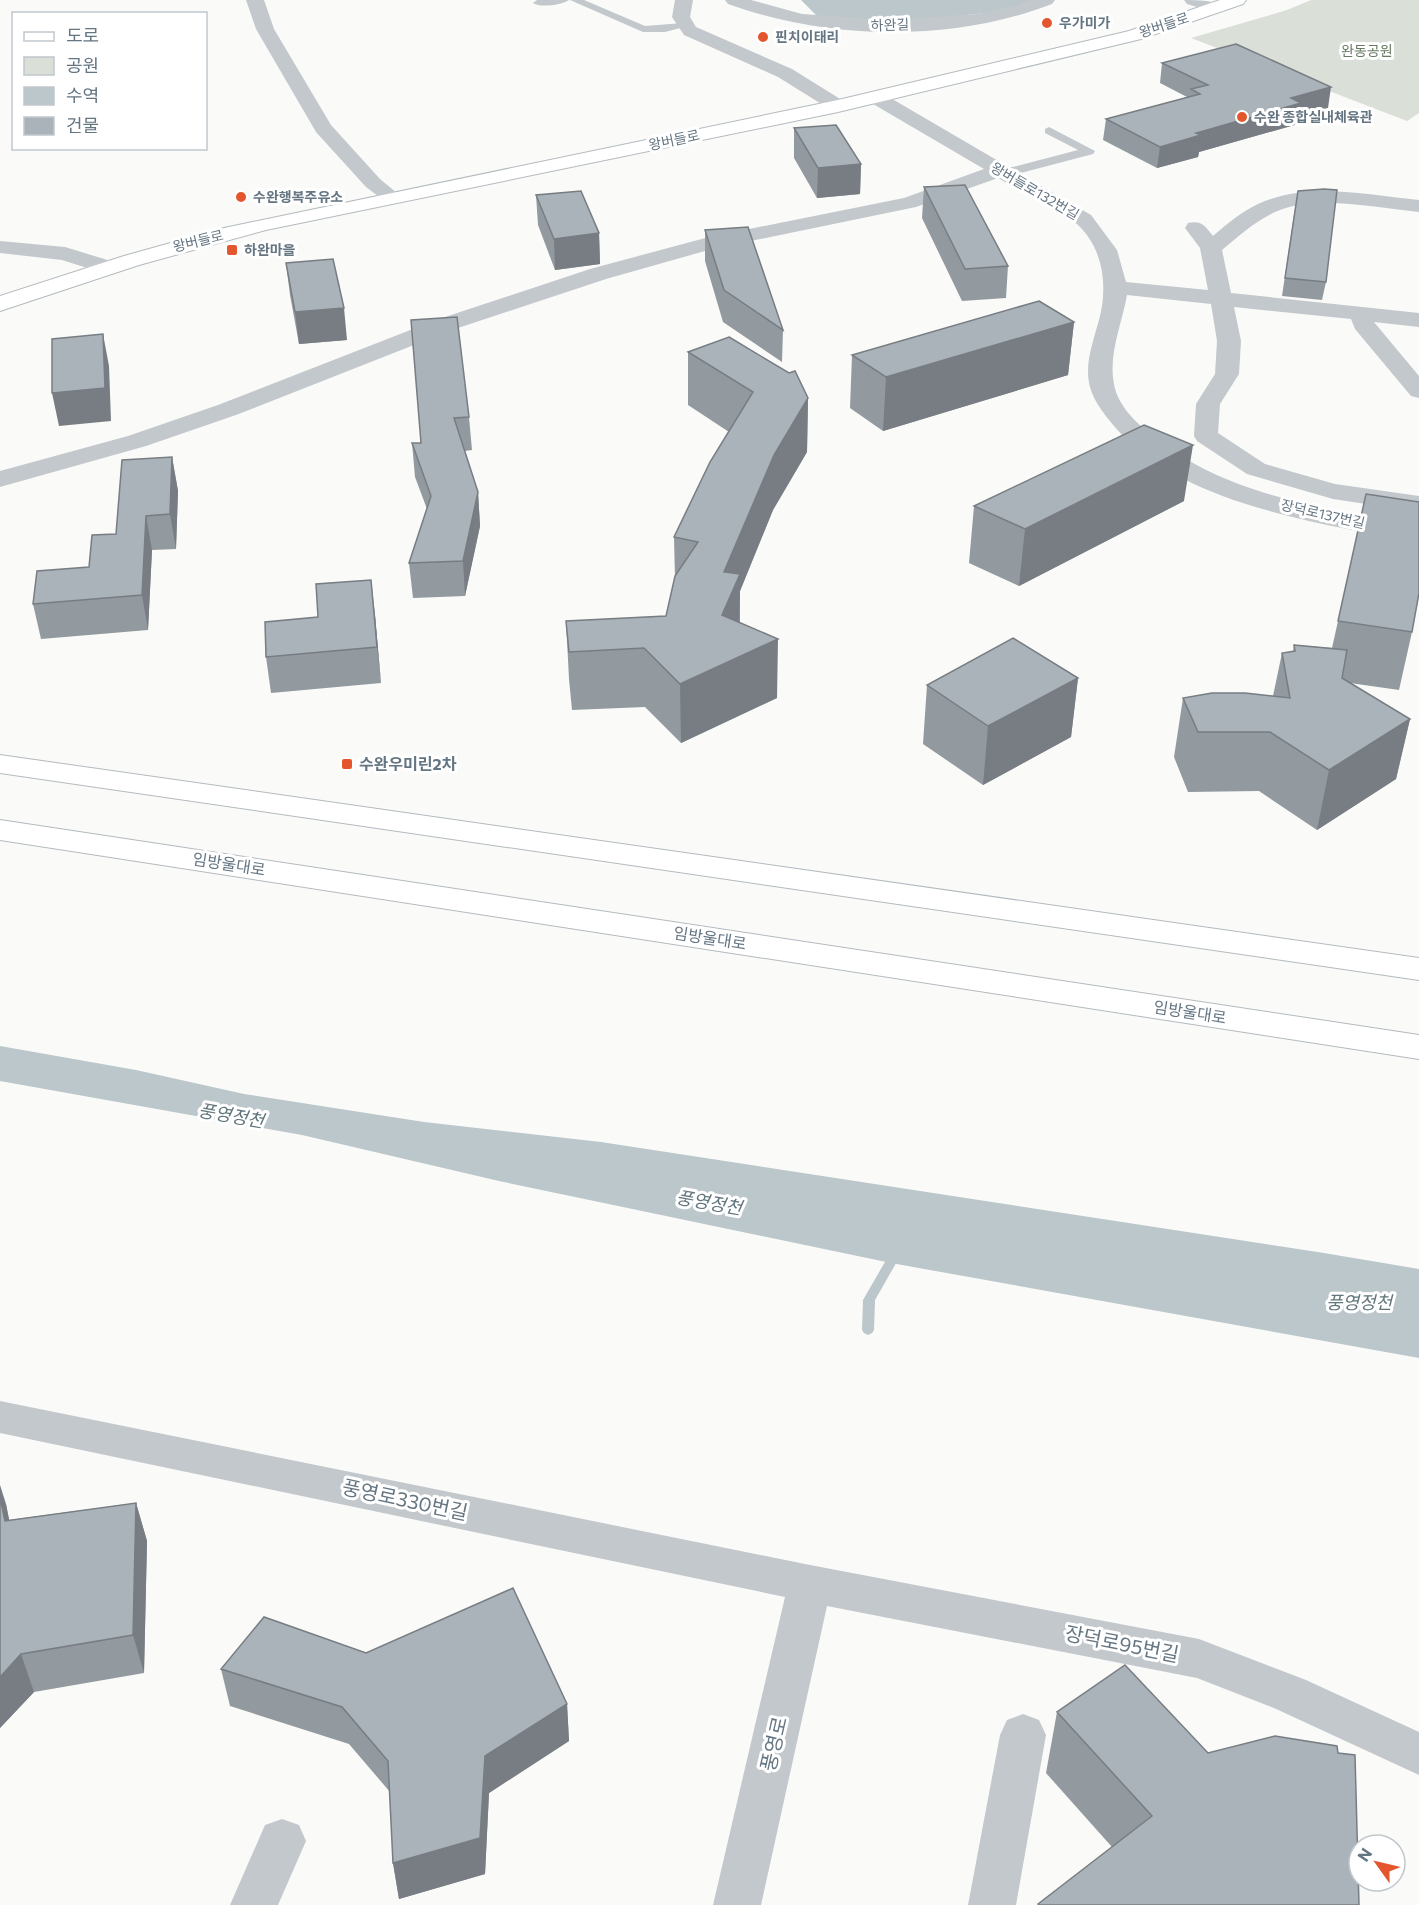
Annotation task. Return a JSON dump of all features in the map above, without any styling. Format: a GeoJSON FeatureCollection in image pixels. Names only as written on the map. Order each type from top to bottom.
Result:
{"type":"FeatureCollection","features":[{"type":"Feature","properties":{"kind":"main road","name":"왕버들로"},"geometry":{"type":"LineString","coordinates":[[0,304],[106,267],[200,240],[838,106],[1135,35],[1237,0]]}},
{"type":"Feature","properties":{"kind":"main road"},"geometry":{"type":"LineString","coordinates":[[0,764],[1419,969]]}},
{"type":"Feature","properties":{"kind":"main road","name":"임방울대로"},"geometry":{"type":"LineString","coordinates":[[0,830],[138,849],[1419,1047]]}},
{"type":"Feature","properties":{"kind":"street"},"geometry":{"type":"LineString","coordinates":[[255,0],[265,29],[323,128],[373,183],[393,198]]}},
{"type":"Feature","properties":{"kind":"street"},"geometry":{"type":"LineString","coordinates":[[684,0],[680,19],[683,26],[785,74],[838,106]]}},
{"type":"Feature","properties":{"kind":"street","name":"하완길"},"geometry":{"type":"LineString","coordinates":[[734,0],[761,10],[805,19],[870,26],[950,23],[1005,16],[1024,11],[1046,0]]}},
{"type":"Feature","properties":{"kind":"street"},"geometry":{"type":"LineString","coordinates":[[1193,0],[1217,8]]}},
{"type":"Feature","properties":{"kind":"street","name":"왕버들로132번길"},"geometry":{"type":"LineString","coordinates":[[875,97],[1084,219],[1110,256],[1116,277],[1114,306],[1101,359],[1102,389],[1123,423],[1143,441],[1197,474],[1262,500]]}},
{"type":"Feature","properties":{"kind":"street"},"geometry":{"type":"LineString","coordinates":[[0,479],[171,430],[444,325],[598,274],[709,243],[909,203],[1000,170]]}},
{"type":"Feature","properties":{"kind":"street"},"geometry":{"type":"LineString","coordinates":[[1381,203],[1419,186]]}},
{"type":"Feature","properties":{"kind":"street"},"geometry":{"type":"LineString","coordinates":[[1211,248],[1256,213],[1275,204],[1316,198],[1419,206]]}},
{"type":"Feature","properties":{"kind":"street"},"geometry":{"type":"LineString","coordinates":[[1196,228],[1211,248],[1229,342],[1227,374],[1208,404],[1206,436],[1256,470],[1333,491],[1419,504]]}},
{"type":"Feature","properties":{"kind":"street"},"geometry":{"type":"LineString","coordinates":[[0,247],[65,254],[106,267]]}},
{"type":"Feature","properties":{"kind":"street"},"geometry":{"type":"LineString","coordinates":[[1115,287],[1419,320]]}},
{"type":"Feature","properties":{"kind":"street"},"geometry":{"type":"LineString","coordinates":[[1362,314],[1363,324],[1419,391]]}},
{"type":"Feature","properties":{"kind":"street","name":"장덕로137번길"},"geometry":{"type":"LineString","coordinates":[[1262,500],[1320,515],[1419,535]]}},
{"type":"Feature","properties":{"kind":"street","name":"풍영로330번길"},"geometry":{"type":"LineString","coordinates":[[0,1416],[810,1584]]}},
{"type":"Feature","properties":{"kind":"street","name":"장덕로95번길"},"geometry":{"type":"LineString","coordinates":[[810,1584],[1199,1659],[1290,1694],[1419,1754]]}},
{"type":"Feature","properties":{"kind":"street","name":"풍영로"},"geometry":{"type":"LineString","coordinates":[[737,1905],[810,1584]]}},
{"type":"Feature","properties":{"kind":"street"},"geometry":{"type":"LineString","coordinates":[[992,1905],[1023,1735]]}},
{"type":"Feature","properties":{"kind":"street"},"geometry":{"type":"LineString","coordinates":[[254,1905],[282,1841]]}},
{"type":"Feature","properties":{"kind":"lane"},"geometry":{"type":"LineString","coordinates":[[538,3],[564,0]]}},
{"type":"Feature","properties":{"kind":"lane"},"geometry":{"type":"LineString","coordinates":[[574,0],[643,29],[683,26]]}},
{"type":"Feature","properties":{"kind":"lane"},"geometry":{"type":"LineString","coordinates":[[1000,170],[1013,171],[1089,151],[1048,131]]}},
{"type":"Feature","properties":{"kind":"green space","name":"완동공원"},"geometry":{"type":"Polygon","coordinates":[[[1311,0],[1419,0],[1419,113],[1407,121],[1191,38],[1287,10],[1311,0]]]}},
{"type":"Feature","properties":{"kind":"water"},"geometry":{"type":"Polygon","coordinates":[[[801,0],[1034,0],[1007,11],[886,23],[817,16],[801,0]]]}},
{"type":"Feature","properties":{"kind":"water","name":"풍영정천"},"geometry":{"type":"Polygon","coordinates":[[[0,1046],[136,1070],[244,1094],[424,1122],[601,1142],[1419,1269],[1419,1358],[891,1263],[499,1181],[302,1135],[0,1081],[0,1046]]]}},
{"type":"Feature","properties":{"kind":"building"},"geometry":{"type":"Polygon","coordinates":[[[1236,44],[1331,87],[1291,98],[1301,103],[1196,133],[1201,135],[1160,147],[1106,119],[1200,94],[1191,89],[1208,85],[1162,63],[1236,44]]]}},
{"type":"Feature","properties":{"kind":"building"},"geometry":{"type":"Polygon","coordinates":[[[836,125],[861,164],[818,168],[794,128],[836,125]]]}},
{"type":"Feature","properties":{"kind":"building"},"geometry":{"type":"Polygon","coordinates":[[[965,185],[1008,266],[965,269],[924,187],[965,185]]]}},
{"type":"Feature","properties":{"kind":"building"},"geometry":{"type":"Polygon","coordinates":[[[1337,190],[1326,282],[1285,278],[1298,191],[1337,190]]]}},
{"type":"Feature","properties":{"kind":"building"},"geometry":{"type":"Polygon","coordinates":[[[581,191],[599,233],[554,239],[536,195],[581,191]]]}},
{"type":"Feature","properties":{"kind":"building"},"geometry":{"type":"Polygon","coordinates":[[[748,227],[783,330],[724,290],[705,230],[748,227]]]}},
{"type":"Feature","properties":{"kind":"building"},"geometry":{"type":"Polygon","coordinates":[[[333,259],[344,308],[295,312],[286,263],[333,259]]]}},
{"type":"Feature","properties":{"kind":"building"},"geometry":{"type":"Polygon","coordinates":[[[1039,301],[1074,322],[886,377],[852,355],[1039,301]]]}},
{"type":"Feature","properties":{"kind":"building"},"geometry":{"type":"Polygon","coordinates":[[[457,317],[469,417],[454,418],[478,492],[463,561],[409,563],[431,496],[412,443],[421,443],[411,320],[457,317]]]}},
{"type":"Feature","properties":{"kind":"building"},"geometry":{"type":"Polygon","coordinates":[[[103,334],[105,388],[52,393],[52,339],[103,334]]]}},
{"type":"Feature","properties":{"kind":"building"},"geometry":{"type":"Polygon","coordinates":[[[729,337],[789,373],[795,371],[808,398],[774,455],[724,572],[740,574],[722,615],[778,639],[680,684],[644,648],[569,652],[566,621],[666,616],[675,576],[698,542],[674,537],[710,462],[753,392],[688,352],[729,337]]]}},
{"type":"Feature","properties":{"kind":"building"},"geometry":{"type":"Polygon","coordinates":[[[1144,425],[1193,445],[1025,529],[974,506],[1144,425]]]}},
{"type":"Feature","properties":{"kind":"building"},"geometry":{"type":"Polygon","coordinates":[[[172,457],[170,514],[146,516],[142,595],[33,604],[37,571],[89,567],[92,535],[116,534],[122,460],[172,457]]]}},
{"type":"Feature","properties":{"kind":"building"},"geometry":{"type":"Polygon","coordinates":[[[1366,494],[1419,502],[1419,593],[1412,632],[1338,621],[1366,494]]]}},
{"type":"Feature","properties":{"kind":"building"},"geometry":{"type":"Polygon","coordinates":[[[371,580],[377,647],[266,657],[265,622],[318,617],[316,584],[371,580]]]}},
{"type":"Feature","properties":{"kind":"building"},"geometry":{"type":"Polygon","coordinates":[[[1013,638],[1078,678],[988,726],[927,685],[1013,638]]]}},
{"type":"Feature","properties":{"kind":"building"},"geometry":{"type":"Polygon","coordinates":[[[1294,645],[1347,650],[1342,678],[1410,719],[1329,770],[1270,732],[1198,732],[1183,698],[1212,693],[1245,693],[1290,698],[1282,653],[1295,651],[1294,645]]]}},
{"type":"Feature","properties":{"kind":"building"},"geometry":{"type":"Polygon","coordinates":[[[0,1497],[5,1521],[136,1503],[133,1635],[21,1654],[0,1677],[0,1497]]]}},
{"type":"Feature","properties":{"kind":"building"},"geometry":{"type":"Polygon","coordinates":[[[513,1588],[567,1704],[485,1756],[480,1838],[393,1863],[388,1761],[342,1707],[221,1669],[264,1617],[366,1653],[513,1588]]]}},
{"type":"Feature","properties":{"kind":"building"},"geometry":{"type":"Polygon","coordinates":[[[1125,1665],[1208,1753],[1275,1736],[1337,1746],[1338,1753],[1355,1755],[1357,1833],[1347,1833],[1347,1893],[1359,1893],[1359,1905],[1039,1905],[1152,1816],[1057,1712],[1125,1665]]]}},
{"type":"Feature","properties":{"kind":"waterway"},"geometry":{"type":"LineString","coordinates":[[868,1330],[869,1300],[897,1251]]}},
{"type":"Feature","properties":{"kind":"place","name":"우가미가"},"geometry":{"type":"Point","coordinates":[1047,23]}},
{"type":"Feature","properties":{"kind":"place","name":"핀치이태리"},"geometry":{"type":"Point","coordinates":[763,37]}},
{"type":"Feature","properties":{"kind":"place","name":"수완 종합실내체육관"},"geometry":{"type":"Point","coordinates":[1242,117]}},
{"type":"Feature","properties":{"kind":"place","name":"수완행복주유소"},"geometry":{"type":"Point","coordinates":[241,197]}},
{"type":"Feature","properties":{"kind":"place","name":"하완마을"},"geometry":{"type":"Point","coordinates":[232,250]}},
{"type":"Feature","properties":{"kind":"place","name":"수완우미린2차"},"geometry":{"type":"Point","coordinates":[347,764]}}]}
